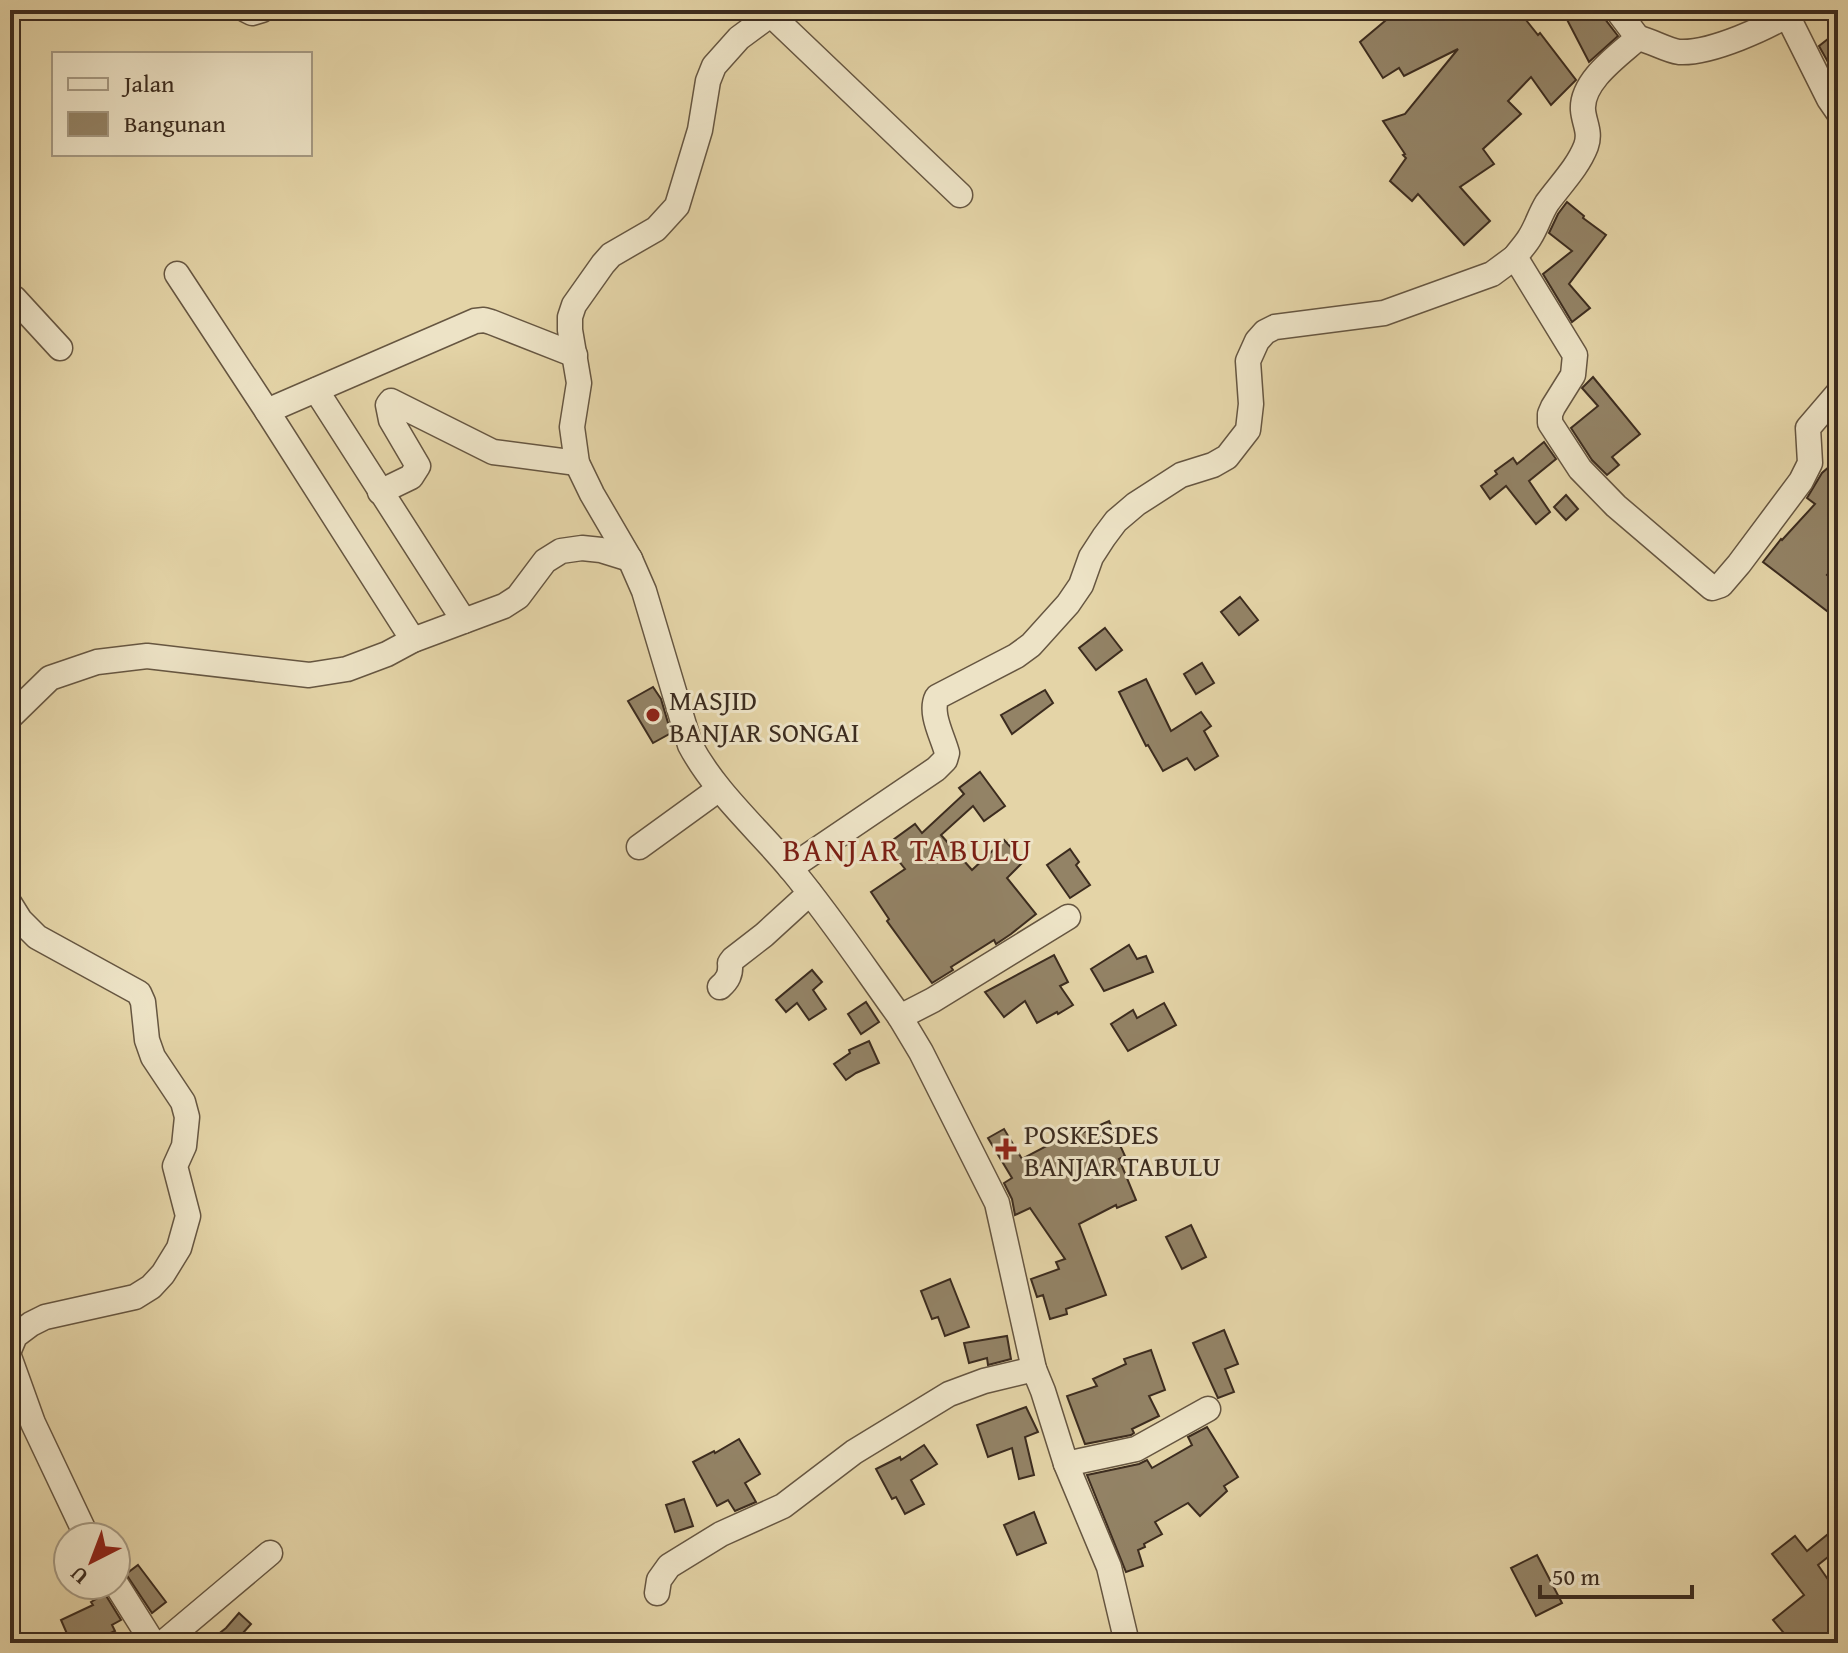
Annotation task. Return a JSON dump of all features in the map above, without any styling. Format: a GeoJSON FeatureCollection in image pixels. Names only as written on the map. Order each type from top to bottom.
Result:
{"type":"FeatureCollection","features":[{"type":"Feature","properties":{"kind":"street"},"geometry":{"type":"LineString","coordinates":[[246,10],[252,13],[262,10]]}},
{"type":"Feature","properties":{"kind":"street"},"geometry":{"type":"LineString","coordinates":[[1617,10],[1638,38],[1680,52],[1723,45],[1791,13],[1829,99],[1838,112]]}},
{"type":"Feature","properties":{"kind":"street"},"geometry":{"type":"LineString","coordinates":[[960,195],[771,11],[739,38],[714,66],[708,81],[700,130],[677,206],[656,229],[611,255],[574,305],[570,330],[579,383],[572,427],[577,463],[630,559],[644,591],[690,745],[699,763],[834,923],[900,1017],[921,1052],[997,1203],[1034,1369],[1066,1464],[1109,1567],[1127,1643]]}},
{"type":"Feature","properties":{"kind":"street"},"geometry":{"type":"LineString","coordinates":[[790,868],[945,760],[947,753],[934,711],[937,697],[1031,645],[1068,604],[1081,585],[1091,557],[1116,521],[1153,491],[1181,475],[1227,457],[1248,430],[1251,404],[1248,361],[1265,332],[1275,327],[1384,313],[1492,274],[1515,257],[1531,235],[1545,206],[1582,156],[1589,131],[1583,113],[1587,91],[1602,70],[1638,38]]}},
{"type":"Feature","properties":{"kind":"street"},"geometry":{"type":"LineString","coordinates":[[1515,257],[1575,355],[1573,375],[1553,407],[1550,423],[1580,469],[1616,506],[1712,588],[1721,585],[1739,564],[1801,481],[1810,463],[1808,428],[1838,393]]}},
{"type":"Feature","properties":{"kind":"street"},"geometry":{"type":"LineString","coordinates":[[177,274],[413,640]]}},
{"type":"Feature","properties":{"kind":"street"},"geometry":{"type":"LineString","coordinates":[[10,296],[60,348]]}},
{"type":"Feature","properties":{"kind":"street"},"geometry":{"type":"LineString","coordinates":[[267,411],[475,321],[491,322],[575,355]]}},
{"type":"Feature","properties":{"kind":"street"},"geometry":{"type":"LineString","coordinates":[[316,390],[464,621]]}},
{"type":"Feature","properties":{"kind":"street"},"geometry":{"type":"LineString","coordinates":[[380,492],[411,477],[418,466],[391,420],[388,405],[391,401],[493,452],[577,463]]}},
{"type":"Feature","properties":{"kind":"street"},"geometry":{"type":"LineString","coordinates":[[10,717],[50,678],[97,662],[147,656],[309,675],[347,669],[504,606],[518,597],[545,561],[561,551],[582,548],[601,550],[630,559]]}},
{"type":"Feature","properties":{"kind":"street"},"geometry":{"type":"LineString","coordinates":[[639,847],[719,789]]}},
{"type":"Feature","properties":{"kind":"street"},"geometry":{"type":"LineString","coordinates":[[720,987],[728,980],[733,959],[810,893]]}},
{"type":"Feature","properties":{"kind":"street"},"geometry":{"type":"LineString","coordinates":[[10,904],[37,937],[139,993],[153,1057],[183,1102],[187,1117],[184,1146],[175,1166],[188,1216],[179,1248],[151,1287],[135,1297],[45,1317],[15,1336],[10,1348]]}},
{"type":"Feature","properties":{"kind":"street"},"geometry":{"type":"LineString","coordinates":[[900,1017],[1068,917]]}},
{"type":"Feature","properties":{"kind":"street"},"geometry":{"type":"LineString","coordinates":[[10,1359],[33,1423],[79,1521]]}},
{"type":"Feature","properties":{"kind":"street"},"geometry":{"type":"LineString","coordinates":[[657,1593],[659,1580],[669,1566],[721,1534],[783,1506],[854,1452],[949,1394],[984,1381],[1034,1369]]}},
{"type":"Feature","properties":{"kind":"street"},"geometry":{"type":"LineString","coordinates":[[1066,1464],[1136,1449],[1208,1409]]}},
{"type":"Feature","properties":{"kind":"street"},"geometry":{"type":"LineString","coordinates":[[163,1643],[270,1553]]}},
{"type":"Feature","properties":{"kind":"street"},"geometry":{"type":"LineString","coordinates":[[127,1601],[153,1643]]}},
{"type":"Feature","properties":{"kind":"building"},"geometry":{"type":"Polygon","coordinates":[[[1398,10],[1518,10],[1576,80],[1551,105],[1531,77],[1508,101],[1521,114],[1483,149],[1494,164],[1460,187],[1490,221],[1464,245],[1418,194],[1412,201],[1390,181],[1406,158],[1383,121],[1405,114],[1458,49],[1404,76],[1399,68],[1383,78],[1360,42],[1398,10]]]}},
{"type":"Feature","properties":{"kind":"building"},"geometry":{"type":"Polygon","coordinates":[[[1562,10],[1602,10],[1618,36],[1589,62],[1562,10]]]}},
{"type":"Feature","properties":{"kind":"building"},"geometry":{"type":"Polygon","coordinates":[[[1838,31],[1838,80],[1819,46],[1838,31]]]}},
{"type":"Feature","properties":{"kind":"building"},"geometry":{"type":"Polygon","coordinates":[[[1567,202],[1606,235],[1569,284],[1590,308],[1572,322],[1543,274],[1572,251],[1549,233],[1567,202]]]}},
{"type":"Feature","properties":{"kind":"building"},"geometry":{"type":"Polygon","coordinates":[[[1593,377],[1640,434],[1612,457],[1619,465],[1607,475],[1592,460],[1571,428],[1598,406],[1582,388],[1593,377]]]}},
{"type":"Feature","properties":{"kind":"building"},"geometry":{"type":"Polygon","coordinates":[[[1544,442],[1556,459],[1529,481],[1550,512],[1536,524],[1506,486],[1490,499],[1481,486],[1513,458],[1517,464],[1544,442]]]}},
{"type":"Feature","properties":{"kind":"building"},"geometry":{"type":"Polygon","coordinates":[[[1838,459],[1838,563],[1827,575],[1838,584],[1838,596],[1827,611],[1763,562],[1815,504],[1807,498],[1822,473],[1838,459]]]}},
{"type":"Feature","properties":{"kind":"building"},"geometry":{"type":"Polygon","coordinates":[[[1566,495],[1578,509],[1566,520],[1554,507],[1566,495]]]}},
{"type":"Feature","properties":{"kind":"building"},"geometry":{"type":"Polygon","coordinates":[[[1240,597],[1258,620],[1239,635],[1221,612],[1240,597]]]}},
{"type":"Feature","properties":{"kind":"building"},"geometry":{"type":"Polygon","coordinates":[[[1105,628],[1122,650],[1096,670],[1079,648],[1105,628]]]}},
{"type":"Feature","properties":{"kind":"building"},"geometry":{"type":"Polygon","coordinates":[[[1202,663],[1214,683],[1196,694],[1184,674],[1202,663]]]}},
{"type":"Feature","properties":{"kind":"building"},"geometry":{"type":"Polygon","coordinates":[[[1146,679],[1171,731],[1201,712],[1211,726],[1204,731],[1218,756],[1195,770],[1187,758],[1163,771],[1146,746],[1119,692],[1146,679]]]}},
{"type":"Feature","properties":{"kind":"building","name":"MASJID BANJAR SONGAI"},"geometry":{"type":"Polygon","coordinates":[[[653,687],[661,699],[671,733],[653,743],[628,701],[653,687]]]}},
{"type":"Feature","properties":{"kind":"building"},"geometry":{"type":"Polygon","coordinates":[[[1045,690],[1053,703],[1012,734],[1001,715],[1045,690]]]}},
{"type":"Feature","properties":{"kind":"building"},"geometry":{"type":"Polygon","coordinates":[[[980,772],[1005,806],[984,821],[973,806],[941,835],[972,870],[1004,840],[1024,861],[1007,878],[1036,914],[996,944],[994,940],[932,983],[887,921],[889,919],[871,892],[905,869],[886,845],[915,824],[922,833],[964,794],[959,788],[980,772]]]}},
{"type":"Feature","properties":{"kind":"building"},"geometry":{"type":"Polygon","coordinates":[[[1070,849],[1079,862],[1076,865],[1090,885],[1070,898],[1047,865],[1070,849]]]}},
{"type":"Feature","properties":{"kind":"building"},"geometry":{"type":"Polygon","coordinates":[[[1129,945],[1137,959],[1146,956],[1153,972],[1104,991],[1091,969],[1129,945]]]}},
{"type":"Feature","properties":{"kind":"building"},"geometry":{"type":"Polygon","coordinates":[[[1054,955],[1068,982],[1060,986],[1073,1005],[1037,1023],[1025,1001],[1004,1017],[985,992],[1054,955]]]}},
{"type":"Feature","properties":{"kind":"building"},"geometry":{"type":"Polygon","coordinates":[[[812,970],[822,982],[813,990],[826,1009],[809,1020],[797,1003],[786,1012],[776,1000],[812,970]]]}},
{"type":"Feature","properties":{"kind":"building"},"geometry":{"type":"Polygon","coordinates":[[[866,1002],[879,1022],[861,1034],[848,1014],[866,1002]]]}},
{"type":"Feature","properties":{"kind":"building"},"geometry":{"type":"Polygon","coordinates":[[[1164,1003],[1176,1025],[1128,1051],[1111,1024],[1133,1010],[1137,1018],[1164,1003]]]}},
{"type":"Feature","properties":{"kind":"building"},"geometry":{"type":"Polygon","coordinates":[[[869,1041],[879,1063],[846,1080],[834,1064],[850,1053],[849,1050],[869,1041]]]}},
{"type":"Feature","properties":{"kind":"building"},"geometry":{"type":"Polygon","coordinates":[[[1109,1121],[1125,1156],[1119,1159],[1136,1200],[1117,1208],[1116,1205],[1079,1224],[1106,1295],[1066,1309],[1067,1314],[1050,1319],[1043,1295],[1037,1297],[1031,1279],[1059,1269],[1056,1262],[1065,1259],[1030,1208],[1015,1215],[1004,1183],[1012,1178],[988,1138],[1004,1129],[1022,1159],[1071,1133],[1073,1137],[1109,1121]]]}},
{"type":"Feature","properties":{"kind":"building"},"geometry":{"type":"Polygon","coordinates":[[[1191,1225],[1206,1257],[1182,1269],[1166,1237],[1191,1225]]]}},
{"type":"Feature","properties":{"kind":"building"},"geometry":{"type":"Polygon","coordinates":[[[950,1279],[969,1327],[945,1336],[938,1317],[932,1319],[921,1291],[950,1279]]]}},
{"type":"Feature","properties":{"kind":"building"},"geometry":{"type":"Polygon","coordinates":[[[1224,1330],[1238,1364],[1225,1369],[1234,1392],[1218,1398],[1193,1343],[1224,1330]]]}},
{"type":"Feature","properties":{"kind":"building"},"geometry":{"type":"Polygon","coordinates":[[[1007,1336],[1011,1359],[988,1365],[987,1358],[969,1363],[964,1343],[1007,1336]]]}},
{"type":"Feature","properties":{"kind":"building"},"geometry":{"type":"Polygon","coordinates":[[[1151,1350],[1165,1390],[1149,1396],[1159,1416],[1132,1429],[1134,1433],[1131,1435],[1085,1444],[1067,1396],[1097,1386],[1093,1379],[1126,1364],[1124,1359],[1151,1350]]]}},
{"type":"Feature","properties":{"kind":"building"},"geometry":{"type":"Polygon","coordinates":[[[1026,1407],[1038,1432],[1025,1437],[1034,1475],[1019,1479],[1012,1448],[988,1457],[977,1425],[1026,1407]]]}},
{"type":"Feature","properties":{"kind":"building"},"geometry":{"type":"Polygon","coordinates":[[[1207,1427],[1238,1477],[1224,1486],[1227,1491],[1200,1516],[1188,1503],[1155,1522],[1162,1534],[1138,1550],[1143,1566],[1126,1572],[1087,1475],[1147,1460],[1152,1468],[1192,1445],[1188,1437],[1207,1427]]]}},
{"type":"Feature","properties":{"kind":"building"},"geometry":{"type":"Polygon","coordinates":[[[739,1439],[760,1474],[745,1483],[756,1502],[735,1511],[728,1500],[717,1506],[693,1462],[739,1439]]]}},
{"type":"Feature","properties":{"kind":"building"},"geometry":{"type":"Polygon","coordinates":[[[924,1445],[937,1464],[911,1480],[924,1504],[905,1514],[896,1497],[892,1499],[876,1469],[900,1457],[901,1460],[924,1445]]]}},
{"type":"Feature","properties":{"kind":"building"},"geometry":{"type":"Polygon","coordinates":[[[684,1499],[693,1526],[675,1532],[666,1505],[684,1499]]]}},
{"type":"Feature","properties":{"kind":"building"},"geometry":{"type":"Polygon","coordinates":[[[1034,1512],[1046,1543],[1017,1555],[1004,1525],[1034,1512]]]}},
{"type":"Feature","properties":{"kind":"building"},"geometry":{"type":"Polygon","coordinates":[[[1838,1526],[1838,1549],[1818,1565],[1838,1594],[1838,1619],[1831,1624],[1838,1636],[1838,1643],[1792,1643],[1773,1620],[1804,1595],[1772,1554],[1795,1536],[1807,1551],[1838,1526]]]}},
{"type":"Feature","properties":{"kind":"building"},"geometry":{"type":"Polygon","coordinates":[[[1537,1555],[1562,1603],[1536,1616],[1511,1568],[1537,1555]]]}},
{"type":"Feature","properties":{"kind":"building"},"geometry":{"type":"Polygon","coordinates":[[[138,1565],[166,1602],[152,1613],[132,1583],[132,1570],[138,1565]]]}},
{"type":"Feature","properties":{"kind":"building"},"geometry":{"type":"Polygon","coordinates":[[[109,1601],[121,1620],[112,1625],[115,1631],[88,1643],[71,1643],[61,1620],[93,1605],[91,1602],[109,1601]]]}},
{"type":"Feature","properties":{"kind":"building"},"geometry":{"type":"Polygon","coordinates":[[[239,1613],[251,1624],[234,1643],[207,1643],[226,1628],[239,1613]]]}},
{"type":"Feature","properties":{"kind":"place","name":"MASJID BANJAR SONGAI"},"geometry":{"type":"Point","coordinates":[653,715]}},
{"type":"Feature","properties":{"kind":"place","name":"POSKESDES BANJAR TABULU"},"geometry":{"type":"Point","coordinates":[1006,1149]}},
{"type":"Feature","properties":{"kind":"district","name":"BANJAR TABULU"},"geometry":{"type":"Point","coordinates":[908,849]}}]}
